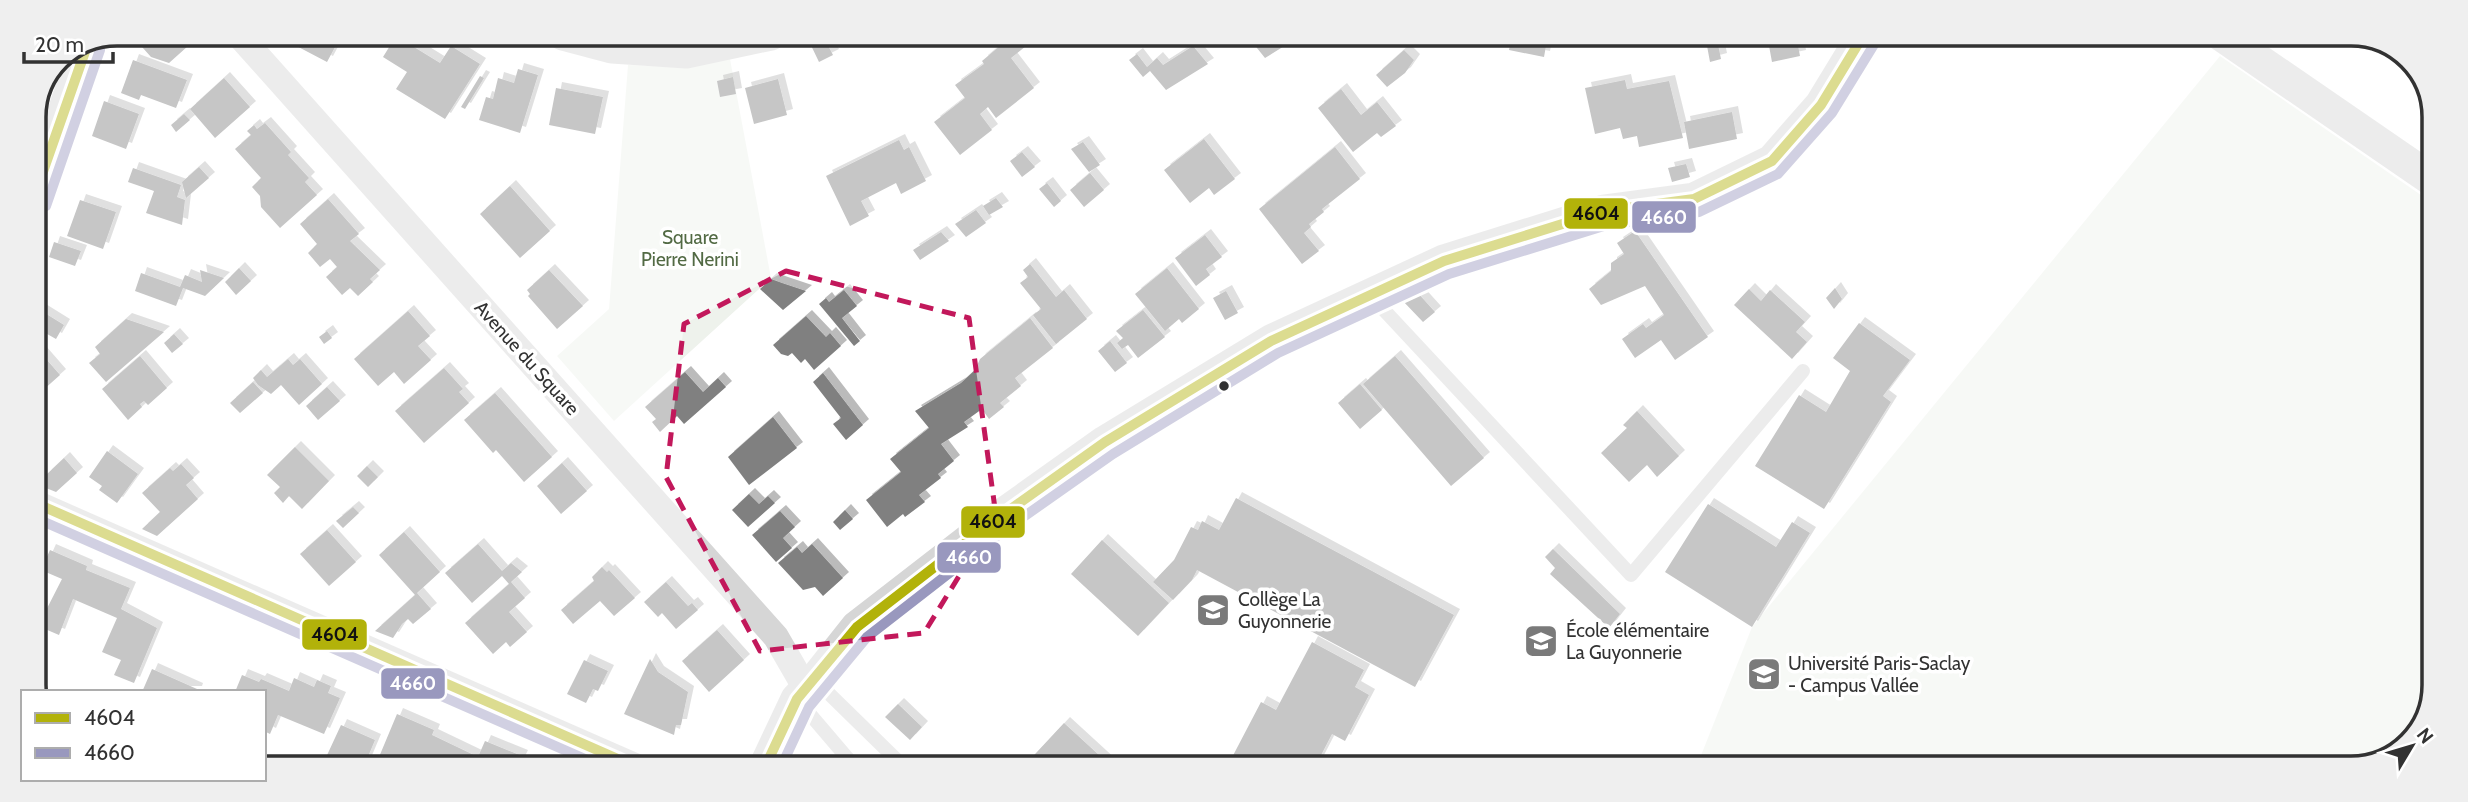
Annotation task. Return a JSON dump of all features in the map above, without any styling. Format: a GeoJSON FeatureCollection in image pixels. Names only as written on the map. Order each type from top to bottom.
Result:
{"type":"FeatureCollection","features":[{"type":"Feature","properties":{"kind":"street","name":"Avenue du Square"},"geometry":{"type":"LineString","coordinates":[[249,46],[776,637],[806,689]]}},
{"type":"Feature","properties":{"kind":"street"},"geometry":{"type":"LineString","coordinates":[[608,46],[686,52],[714,46]]}},
{"type":"Feature","properties":{"kind":"street"},"geometry":{"type":"LineString","coordinates":[[771,756],[806,689],[857,627],[1069,466],[1105,442],[1271,341],[1444,261],[1604,211],[1694,199],[1772,161],[1821,105],[1857,46]]}},
{"type":"Feature","properties":{"kind":"street"},"geometry":{"type":"LineString","coordinates":[[2238,46],[2422,173]]}},
{"type":"Feature","properties":{"kind":"street"},"geometry":{"type":"LineString","coordinates":[[46,164],[85,53]]}},
{"type":"Feature","properties":{"kind":"street"},"geometry":{"type":"LineString","coordinates":[[46,508],[614,756]]}},
{"type":"Feature","properties":{"kind":"lane"},"geometry":{"type":"LineString","coordinates":[[1370,295],[1631,575],[1803,371]]}},
{"type":"Feature","properties":{"kind":"lane"},"geometry":{"type":"LineString","coordinates":[[806,689],[848,756]]}},
{"type":"Feature","properties":{"kind":"lane"},"geometry":{"type":"LineString","coordinates":[[806,689],[890,756]]}},
{"type":"Feature","properties":{"kind":"highlighted area"},"geometry":{"type":"Polygon","coordinates":[[[786,271],[969,318],[996,516],[924,633],[760,651],[666,477],[684,324],[786,271]]]}},
{"type":"Feature","properties":{"kind":"green space"},"geometry":{"type":"Polygon","coordinates":[[[2220,56],[2422,196],[2422,695],[2417,711],[2377,711],[2377,752],[2351,756],[1701,756],[1752,627],[2220,56]]]}},
{"type":"Feature","properties":{"kind":"green space","name":"Square Pierre Nerini"},"geometry":{"type":"Polygon","coordinates":[[[730,59],[771,278],[614,421],[557,356],[609,309],[628,65],[670,66],[730,59]]]}},
{"type":"Feature","properties":{"kind":"building"},"geometry":{"type":"Polygon","coordinates":[[[141,46],[188,46],[169,63],[151,57],[141,46]]]}},
{"type":"Feature","properties":{"kind":"building"},"geometry":{"type":"Polygon","coordinates":[[[297,46],[336,46],[327,62],[297,46]]]}},
{"type":"Feature","properties":{"kind":"building"},"geometry":{"type":"Polygon","coordinates":[[[390,46],[412,46],[440,63],[451,46],[480,64],[445,119],[396,89],[407,72],[383,57],[390,46]]]}},
{"type":"Feature","properties":{"kind":"building"},"geometry":{"type":"Polygon","coordinates":[[[811,46],[828,46],[833,55],[819,62],[811,46]]]}},
{"type":"Feature","properties":{"kind":"building"},"geometry":{"type":"Polygon","coordinates":[[[1000,46],[1026,46],[1011,58],[1034,88],[996,118],[988,107],[980,114],[992,130],[960,155],[934,122],[965,98],[955,85],[984,64],[982,61],[1000,46]]]}},
{"type":"Feature","properties":{"kind":"building"},"geometry":{"type":"Polygon","coordinates":[[[1193,46],[1208,64],[1166,90],[1150,71],[1143,77],[1129,60],[1137,54],[1147,67],[1157,58],[1163,65],[1193,46]]]}},
{"type":"Feature","properties":{"kind":"building"},"geometry":{"type":"Polygon","coordinates":[[[1255,46],[1284,46],[1265,58],[1255,46]]]}},
{"type":"Feature","properties":{"kind":"building"},"geometry":{"type":"Polygon","coordinates":[[[1510,46],[1546,46],[1544,57],[1509,50],[1510,46]]]}},
{"type":"Feature","properties":{"kind":"building"},"geometry":{"type":"Polygon","coordinates":[[[1707,46],[1718,46],[1721,59],[1710,62],[1707,46]]]}},
{"type":"Feature","properties":{"kind":"building"},"geometry":{"type":"Polygon","coordinates":[[[1769,46],[1798,46],[1800,56],[1772,62],[1769,46]]]}},
{"type":"Feature","properties":{"kind":"building"},"geometry":{"type":"Polygon","coordinates":[[[1404,50],[1414,60],[1405,73],[1387,87],[1376,75],[1404,50]]]}},
{"type":"Feature","properties":{"kind":"building"},"geometry":{"type":"Polygon","coordinates":[[[133,60],[187,80],[176,108],[141,95],[139,100],[121,93],[133,60]]]}},
{"type":"Feature","properties":{"kind":"building"},"geometry":{"type":"Polygon","coordinates":[[[518,69],[538,75],[520,133],[479,120],[486,97],[493,99],[498,78],[514,83],[518,69]]]}},
{"type":"Feature","properties":{"kind":"building"},"geometry":{"type":"Polygon","coordinates":[[[480,76],[484,78],[465,109],[461,107],[480,76]]]}},
{"type":"Feature","properties":{"kind":"building"},"geometry":{"type":"Polygon","coordinates":[[[733,77],[736,94],[720,97],[717,81],[733,77]]]}},
{"type":"Feature","properties":{"kind":"building"},"geometry":{"type":"Polygon","coordinates":[[[224,78],[250,107],[215,138],[190,109],[224,78]]]}},
{"type":"Feature","properties":{"kind":"building"},"geometry":{"type":"Polygon","coordinates":[[[778,79],[787,115],[754,124],[745,88],[778,79]]]}},
{"type":"Feature","properties":{"kind":"building"},"geometry":{"type":"Polygon","coordinates":[[[1625,80],[1627,89],[1669,81],[1683,138],[1639,147],[1637,136],[1623,139],[1620,128],[1595,134],[1585,88],[1625,80]]]}},
{"type":"Feature","properties":{"kind":"building"},"geometry":{"type":"Polygon","coordinates":[[[556,88],[603,97],[595,134],[549,125],[556,88]]]}},
{"type":"Feature","properties":{"kind":"building"},"geometry":{"type":"Polygon","coordinates":[[[1341,89],[1361,115],[1377,102],[1396,126],[1381,137],[1377,133],[1353,152],[1318,108],[1341,89]]]}},
{"type":"Feature","properties":{"kind":"building"},"geometry":{"type":"Polygon","coordinates":[[[104,101],[139,114],[126,149],[92,136],[104,101]]]}},
{"type":"Feature","properties":{"kind":"building"},"geometry":{"type":"Polygon","coordinates":[[[1732,112],[1737,139],[1689,149],[1684,122],[1732,112]]]}},
{"type":"Feature","properties":{"kind":"building"},"geometry":{"type":"Polygon","coordinates":[[[184,114],[190,120],[176,132],[171,125],[184,114]]]}},
{"type":"Feature","properties":{"kind":"building"},"geometry":{"type":"Polygon","coordinates":[[[265,123],[291,152],[288,155],[309,178],[305,182],[317,195],[280,228],[261,207],[260,196],[252,187],[261,178],[235,149],[251,135],[247,131],[254,125],[257,129],[265,123]]]}},
{"type":"Feature","properties":{"kind":"building"},"geometry":{"type":"Polygon","coordinates":[[[1204,139],[1235,179],[1214,195],[1209,188],[1190,203],[1164,170],[1204,139]]]}},
{"type":"Feature","properties":{"kind":"building"},"geometry":{"type":"Polygon","coordinates":[[[899,140],[904,150],[909,147],[926,181],[901,194],[896,183],[861,201],[869,216],[850,226],[826,176],[899,140]]]}},
{"type":"Feature","properties":{"kind":"building"},"geometry":{"type":"Polygon","coordinates":[[[1083,142],[1100,165],[1089,172],[1071,149],[1083,142]]]}},
{"type":"Feature","properties":{"kind":"building"},"geometry":{"type":"Polygon","coordinates":[[[1335,147],[1360,179],[1322,209],[1324,212],[1309,224],[1311,227],[1304,233],[1319,251],[1302,264],[1259,209],[1335,147]]]}},
{"type":"Feature","properties":{"kind":"building"},"geometry":{"type":"Polygon","coordinates":[[[1022,152],[1035,167],[1022,177],[1010,161],[1022,152]]]}},
{"type":"Feature","properties":{"kind":"building"},"geometry":{"type":"Polygon","coordinates":[[[1686,164],[1690,177],[1672,182],[1668,168],[1686,164]]]}},
{"type":"Feature","properties":{"kind":"building"},"geometry":{"type":"Polygon","coordinates":[[[199,167],[209,178],[186,198],[182,182],[199,167]]]}},
{"type":"Feature","properties":{"kind":"building"},"geometry":{"type":"Polygon","coordinates":[[[133,168],[181,185],[177,197],[185,200],[182,225],[146,213],[154,191],[128,182],[133,168]]]}},
{"type":"Feature","properties":{"kind":"building"},"geometry":{"type":"Polygon","coordinates":[[[1090,173],[1104,190],[1084,207],[1070,190],[1090,173]]]}},
{"type":"Feature","properties":{"kind":"building"},"geometry":{"type":"Polygon","coordinates":[[[1047,183],[1061,201],[1054,207],[1039,189],[1047,183]]]}},
{"type":"Feature","properties":{"kind":"building"},"geometry":{"type":"Polygon","coordinates":[[[510,186],[550,231],[520,258],[480,214],[510,186]]]}},
{"type":"Feature","properties":{"kind":"building"},"geometry":{"type":"Polygon","coordinates":[[[996,198],[1003,207],[989,215],[983,206],[996,198]]]}},
{"type":"Feature","properties":{"kind":"building"},"geometry":{"type":"Polygon","coordinates":[[[328,199],[359,234],[350,241],[380,270],[370,279],[373,282],[358,296],[350,288],[342,295],[326,277],[337,267],[330,259],[320,267],[308,253],[317,244],[300,224],[328,199]]]}},
{"type":"Feature","properties":{"kind":"building"},"geometry":{"type":"Polygon","coordinates":[[[80,200],[116,212],[103,249],[67,236],[80,200]]]}},
{"type":"Feature","properties":{"kind":"building"},"geometry":{"type":"Polygon","coordinates":[[[976,210],[986,223],[966,237],[955,224],[976,210]]]}},
{"type":"Feature","properties":{"kind":"building"},"geometry":{"type":"Polygon","coordinates":[[[1635,231],[1708,337],[1675,360],[1661,340],[1635,358],[1622,339],[1643,324],[1646,328],[1664,315],[1645,286],[1601,305],[1589,289],[1611,271],[1611,263],[1624,254],[1617,243],[1635,231]]]}},
{"type":"Feature","properties":{"kind":"building"},"geometry":{"type":"Polygon","coordinates":[[[941,232],[949,241],[920,260],[913,250],[941,232]]]}},
{"type":"Feature","properties":{"kind":"building"},"geometry":{"type":"Polygon","coordinates":[[[1205,235],[1222,257],[1206,269],[1210,275],[1196,286],[1175,258],[1205,235]]]}},
{"type":"Feature","properties":{"kind":"building"},"geometry":{"type":"Polygon","coordinates":[[[54,242],[81,251],[75,266],[49,257],[54,242]]]}},
{"type":"Feature","properties":{"kind":"building"},"geometry":{"type":"Polygon","coordinates":[[[1030,264],[1056,297],[1064,290],[1087,319],[1056,344],[1033,315],[1041,309],[1020,283],[1028,277],[1023,270],[1030,264]]]}},
{"type":"Feature","properties":{"kind":"building"},"geometry":{"type":"Polygon","coordinates":[[[239,268],[251,281],[236,295],[225,282],[239,268]]]}},
{"type":"Feature","properties":{"kind":"building"},"geometry":{"type":"Polygon","coordinates":[[[1167,268],[1199,309],[1182,323],[1179,319],[1165,331],[1135,294],[1167,268]]]}},
{"type":"Feature","properties":{"kind":"building"},"geometry":{"type":"Polygon","coordinates":[[[200,270],[224,278],[205,296],[183,288],[176,306],[135,291],[141,273],[180,287],[185,275],[202,282],[200,270]]]}},
{"type":"Feature","properties":{"kind":"building"},"geometry":{"type":"Polygon","coordinates":[[[549,270],[583,306],[557,329],[528,296],[530,294],[527,290],[549,270]]]}},
{"type":"Feature","properties":{"kind":"building"},"geometry":{"type":"Polygon","coordinates":[[[771,279],[806,291],[783,310],[760,289],[771,279]]]}},
{"type":"Feature","properties":{"kind":"building"},"geometry":{"type":"Polygon","coordinates":[[[1835,288],[1842,299],[1834,309],[1826,298],[1835,288]]]}},
{"type":"Feature","properties":{"kind":"building"},"geometry":{"type":"Polygon","coordinates":[[[1749,289],[1761,301],[1770,290],[1805,322],[1796,332],[1807,342],[1792,359],[1734,305],[1749,289]]]}},
{"type":"Feature","properties":{"kind":"building"},"geometry":{"type":"Polygon","coordinates":[[[844,290],[857,306],[842,318],[860,341],[854,346],[819,304],[826,298],[829,302],[844,290]]]}},
{"type":"Feature","properties":{"kind":"building"},"geometry":{"type":"Polygon","coordinates":[[[1226,291],[1238,313],[1225,320],[1213,298],[1226,291]]]}},
{"type":"Feature","properties":{"kind":"building"},"geometry":{"type":"Polygon","coordinates":[[[1416,291],[1435,312],[1423,322],[1401,299],[1416,291]]]}},
{"type":"Feature","properties":{"kind":"building"},"geometry":{"type":"Polygon","coordinates":[[[1143,310],[1165,337],[1138,358],[1128,345],[1122,349],[1117,343],[1123,338],[1116,331],[1143,310]]]}},
{"type":"Feature","properties":{"kind":"building"},"geometry":{"type":"Polygon","coordinates":[[[408,311],[430,336],[418,346],[431,360],[404,384],[394,372],[378,386],[354,359],[408,311]]]}},
{"type":"Feature","properties":{"kind":"building"},"geometry":{"type":"Polygon","coordinates":[[[46,314],[64,325],[56,339],[46,333],[46,314]]]}},
{"type":"Feature","properties":{"kind":"building"},"geometry":{"type":"Polygon","coordinates":[[[806,316],[826,337],[830,333],[841,346],[814,370],[805,359],[801,363],[792,353],[788,356],[781,354],[773,345],[806,316]]]}},
{"type":"Feature","properties":{"kind":"building"},"geometry":{"type":"Polygon","coordinates":[[[1030,318],[1053,348],[1015,378],[1021,386],[1000,403],[1004,407],[989,419],[982,409],[964,422],[968,427],[941,444],[954,461],[938,474],[941,478],[919,495],[925,502],[887,527],[866,500],[901,472],[890,459],[929,428],[915,411],[961,383],[975,370],[980,359],[1030,318]]]}},
{"type":"Feature","properties":{"kind":"building"},"geometry":{"type":"Polygon","coordinates":[[[126,319],[164,332],[106,382],[89,363],[100,354],[95,347],[126,319]]]}},
{"type":"Feature","properties":{"kind":"building"},"geometry":{"type":"Polygon","coordinates":[[[1859,323],[1910,360],[1883,396],[1891,402],[1824,509],[1755,466],[1799,395],[1826,412],[1850,371],[1833,358],[1859,323]]]}},
{"type":"Feature","properties":{"kind":"building"},"geometry":{"type":"Polygon","coordinates":[[[327,331],[332,338],[324,344],[319,337],[327,331]]]}},
{"type":"Feature","properties":{"kind":"building"},"geometry":{"type":"Polygon","coordinates":[[[174,334],[183,344],[172,353],[164,343],[174,334]]]}},
{"type":"Feature","properties":{"kind":"building"},"geometry":{"type":"Polygon","coordinates":[[[1110,341],[1127,363],[1115,372],[1098,351],[1110,341]]]}},
{"type":"Feature","properties":{"kind":"building"},"geometry":{"type":"Polygon","coordinates":[[[140,356],[167,388],[148,405],[144,401],[140,404],[142,407],[128,420],[102,389],[140,356]]]}},
{"type":"Feature","properties":{"kind":"building"},"geometry":{"type":"Polygon","coordinates":[[[1395,356],[1484,458],[1451,486],[1363,384],[1395,356]]]}},
{"type":"Feature","properties":{"kind":"building"},"geometry":{"type":"Polygon","coordinates":[[[46,359],[60,375],[46,387],[46,359]]]}},
{"type":"Feature","properties":{"kind":"building"},"geometry":{"type":"Polygon","coordinates":[[[288,359],[293,365],[300,359],[322,384],[299,405],[281,385],[271,394],[253,378],[261,370],[267,377],[288,359]]]}},
{"type":"Feature","properties":{"kind":"building"},"geometry":{"type":"Polygon","coordinates":[[[444,368],[463,389],[459,392],[469,403],[424,443],[395,411],[444,368]]]}},
{"type":"Feature","properties":{"kind":"building"},"geometry":{"type":"Polygon","coordinates":[[[685,372],[703,392],[718,378],[726,387],[684,424],[677,416],[660,432],[652,422],[656,419],[645,407],[685,372]]]}},
{"type":"Feature","properties":{"kind":"building"},"geometry":{"type":"Polygon","coordinates":[[[823,373],[863,425],[846,440],[833,424],[841,418],[813,382],[823,373]]]}},
{"type":"Feature","properties":{"kind":"building"},"geometry":{"type":"Polygon","coordinates":[[[253,382],[263,393],[240,413],[230,403],[253,382]]]}},
{"type":"Feature","properties":{"kind":"building"},"geometry":{"type":"Polygon","coordinates":[[[1360,384],[1382,410],[1360,429],[1338,403],[1360,384]]]}},
{"type":"Feature","properties":{"kind":"building"},"geometry":{"type":"Polygon","coordinates":[[[327,387],[340,401],[318,420],[306,406],[327,387]]]}},
{"type":"Feature","properties":{"kind":"building"},"geometry":{"type":"Polygon","coordinates":[[[495,393],[552,457],[524,482],[496,450],[493,453],[464,420],[495,393]]]}},
{"type":"Feature","properties":{"kind":"building"},"geometry":{"type":"Polygon","coordinates":[[[1637,411],[1679,456],[1657,477],[1647,465],[1629,482],[1601,453],[1627,428],[1623,425],[1637,411]]]}},
{"type":"Feature","properties":{"kind":"building"},"geometry":{"type":"Polygon","coordinates":[[[773,417],[797,448],[749,485],[728,457],[773,417]]]}},
{"type":"Feature","properties":{"kind":"building"},"geometry":{"type":"Polygon","coordinates":[[[295,447],[329,481],[302,509],[289,496],[283,503],[274,493],[280,487],[267,475],[295,447]]]}},
{"type":"Feature","properties":{"kind":"building"},"geometry":{"type":"Polygon","coordinates":[[[107,451],[138,474],[117,503],[99,490],[102,486],[89,477],[107,451]]]}},
{"type":"Feature","properties":{"kind":"building"},"geometry":{"type":"Polygon","coordinates":[[[64,458],[77,473],[56,492],[46,488],[46,475],[64,458]]]}},
{"type":"Feature","properties":{"kind":"building"},"geometry":{"type":"Polygon","coordinates":[[[562,463],[587,491],[561,514],[537,486],[562,463]]]}},
{"type":"Feature","properties":{"kind":"building"},"geometry":{"type":"Polygon","coordinates":[[[181,464],[194,478],[186,485],[198,499],[157,536],[142,529],[160,512],[142,493],[170,468],[173,471],[181,464]]]}},
{"type":"Feature","properties":{"kind":"building"},"geometry":{"type":"Polygon","coordinates":[[[367,466],[378,477],[368,487],[357,476],[367,466]]]}},
{"type":"Feature","properties":{"kind":"building"},"geometry":{"type":"Polygon","coordinates":[[[749,494],[759,504],[768,496],[775,503],[748,527],[732,510],[749,494]]]}},
{"type":"Feature","properties":{"kind":"building"},"geometry":{"type":"Polygon","coordinates":[[[1236,498],[1454,615],[1415,687],[1197,570],[1192,580],[1173,600],[1153,582],[1174,560],[1191,527],[1198,530],[1202,521],[1219,530],[1236,498]]]}},
{"type":"Feature","properties":{"kind":"building"},"geometry":{"type":"Polygon","coordinates":[[[1708,504],[1776,547],[1792,522],[1810,533],[1752,627],[1665,572],[1708,504]]]}},
{"type":"Feature","properties":{"kind":"building"},"geometry":{"type":"Polygon","coordinates":[[[353,507],[359,513],[343,528],[336,521],[353,507]]]}},
{"type":"Feature","properties":{"kind":"building"},"geometry":{"type":"Polygon","coordinates":[[[845,510],[853,519],[840,530],[833,522],[845,510]]]}},
{"type":"Feature","properties":{"kind":"building"},"geometry":{"type":"Polygon","coordinates":[[[780,511],[795,527],[783,538],[792,548],[776,562],[752,535],[780,511]]]}},
{"type":"Feature","properties":{"kind":"building"},"geometry":{"type":"Polygon","coordinates":[[[327,530],[356,562],[329,586],[300,554],[327,530]]]}},
{"type":"Feature","properties":{"kind":"building"},"geometry":{"type":"Polygon","coordinates":[[[404,532],[440,572],[417,593],[431,609],[413,624],[408,619],[393,638],[375,631],[415,595],[379,555],[404,532]]]}},
{"type":"Feature","properties":{"kind":"building"},"geometry":{"type":"Polygon","coordinates":[[[1102,540],[1169,603],[1138,636],[1071,574],[1102,540]]]}},
{"type":"Feature","properties":{"kind":"building"},"geometry":{"type":"Polygon","coordinates":[[[478,544],[502,571],[511,563],[522,572],[511,582],[525,598],[509,612],[527,632],[510,647],[506,642],[493,654],[465,623],[509,584],[502,576],[472,603],[445,573],[478,544]]]}},
{"type":"Feature","properties":{"kind":"building"},"geometry":{"type":"Polygon","coordinates":[[[812,544],[843,578],[823,596],[815,587],[803,590],[778,563],[797,547],[802,553],[812,544]]]}},
{"type":"Feature","properties":{"kind":"building"},"geometry":{"type":"Polygon","coordinates":[[[1553,549],[1620,614],[1609,628],[1550,574],[1555,568],[1545,557],[1553,549]]]}},
{"type":"Feature","properties":{"kind":"building"},"geometry":{"type":"Polygon","coordinates":[[[50,550],[87,566],[86,570],[130,588],[121,609],[157,628],[134,683],[114,675],[121,660],[102,652],[117,618],[73,599],[59,635],[46,629],[46,610],[62,579],[46,572],[46,559],[50,550]]]}},
{"type":"Feature","properties":{"kind":"building"},"geometry":{"type":"Polygon","coordinates":[[[602,567],[607,572],[609,570],[635,598],[614,616],[600,601],[573,624],[561,610],[594,581],[592,577],[602,567]]]}},
{"type":"Feature","properties":{"kind":"building"},"geometry":{"type":"Polygon","coordinates":[[[666,582],[688,606],[692,603],[698,610],[676,629],[662,613],[658,617],[644,602],[666,582]]]}},
{"type":"Feature","properties":{"kind":"building"},"geometry":{"type":"Polygon","coordinates":[[[717,630],[744,660],[709,692],[682,661],[717,630]]]}},
{"type":"Feature","properties":{"kind":"building"},"geometry":{"type":"Polygon","coordinates":[[[1312,642],[1364,670],[1355,687],[1369,695],[1345,741],[1332,734],[1321,756],[1233,756],[1261,702],[1276,710],[1312,642]]]}},
{"type":"Feature","properties":{"kind":"building"},"geometry":{"type":"Polygon","coordinates":[[[650,659],[658,672],[688,692],[681,725],[676,725],[674,735],[624,714],[650,659]]]}},
{"type":"Feature","properties":{"kind":"building"},"geometry":{"type":"Polygon","coordinates":[[[584,660],[608,671],[598,691],[593,689],[586,703],[567,694],[584,660]]]}},
{"type":"Feature","properties":{"kind":"building"},"geometry":{"type":"Polygon","coordinates":[[[152,669],[197,689],[197,690],[143,690],[152,669]]]}},
{"type":"Feature","properties":{"kind":"building"},"geometry":{"type":"Polygon","coordinates":[[[242,675],[259,682],[261,679],[289,691],[294,678],[314,687],[317,680],[331,686],[328,693],[340,698],[324,734],[278,715],[270,734],[266,732],[266,690],[236,690],[242,675]]]}},
{"type":"Feature","properties":{"kind":"building"},"geometry":{"type":"Polygon","coordinates":[[[898,704],[922,727],[910,740],[885,717],[898,704]]]}},
{"type":"Feature","properties":{"kind":"building"},"geometry":{"type":"Polygon","coordinates":[[[397,714],[434,730],[432,735],[476,756],[379,756],[397,714]]]}},
{"type":"Feature","properties":{"kind":"building"},"geometry":{"type":"Polygon","coordinates":[[[1064,723],[1100,756],[1033,756],[1064,723]]]}},
{"type":"Feature","properties":{"kind":"building"},"geometry":{"type":"Polygon","coordinates":[[[341,725],[375,740],[368,756],[327,756],[341,725]]]}},
{"type":"Feature","properties":{"kind":"building"},"geometry":{"type":"Polygon","coordinates":[[[485,741],[522,756],[478,756],[485,741]]]}},
{"type":"Feature","properties":{"kind":"transit line","name":"4604"},"geometry":{"type":"LineString","coordinates":[[770,756],[797,699],[857,627],[994,521],[1105,442],[1271,341],[1444,261],[1604,211],[1694,199],[1772,161],[1821,105],[1857,46]]}},
{"type":"Feature","properties":{"kind":"transit line","name":"4660"},"geometry":{"type":"LineString","coordinates":[[786,756],[809,707],[867,637],[1002,532],[1113,454],[1278,353],[1449,274],[1607,225],[1699,212],[1778,174],[1832,113],[1873,46]]}},
{"type":"Feature","properties":{"kind":"transit line","name":"4660"},"geometry":{"type":"LineString","coordinates":[[46,206],[100,50]]}},
{"type":"Feature","properties":{"kind":"transit line","name":"4604"},"geometry":{"type":"LineString","coordinates":[[46,163],[84,53]]}},
{"type":"Feature","properties":{"kind":"transit line","name":"4604"},"geometry":{"type":"LineString","coordinates":[[46,508],[611,756]]}},
{"type":"Feature","properties":{"kind":"transit line","name":"4660"},"geometry":{"type":"LineString","coordinates":[[46,523],[578,756]]}},
{"type":"Feature","properties":{"kind":"place","name":"Collège La Guyonnerie"},"geometry":{"type":"Point","coordinates":[1213,610]}},
{"type":"Feature","properties":{"kind":"place","name":"École élémentaire La Guyonnerie"},"geometry":{"type":"Point","coordinates":[1541,641]}},
{"type":"Feature","properties":{"kind":"place","name":"Université Paris-Saclay - Campus Vallée"},"geometry":{"type":"Point","coordinates":[1764,674]}}]}
